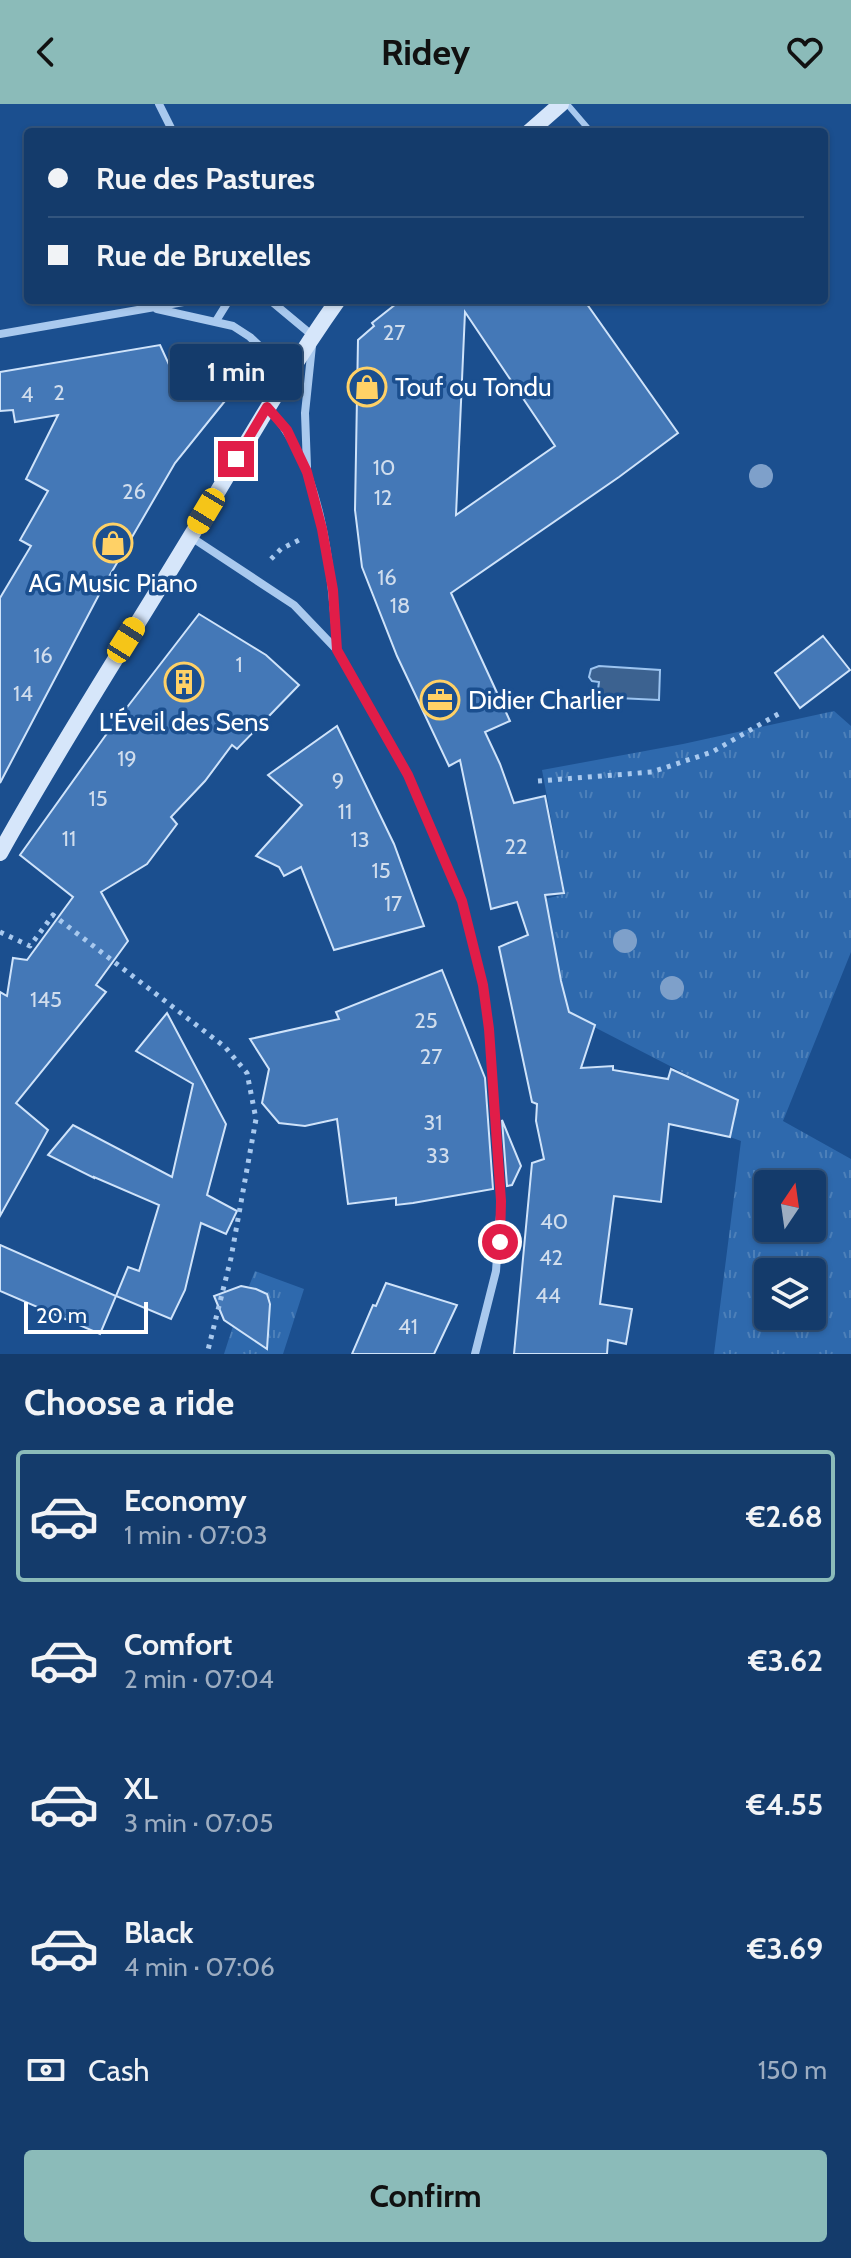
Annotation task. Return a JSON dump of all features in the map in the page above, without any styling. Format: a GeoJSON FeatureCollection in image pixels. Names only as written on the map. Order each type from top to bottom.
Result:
{"type":"FeatureCollection","features":[{"type":"Feature","properties":{"kind":"main road"},"geometry":{"type":"LineString","coordinates":[[534,128],[561,104]]}},
{"type":"Feature","properties":{"kind":"main road"},"geometry":{"type":"LineString","coordinates":[[0,853],[47,767],[288,373],[335,304]]}},
{"type":"Feature","properties":{"kind":"street"},"geometry":{"type":"LineString","coordinates":[[159,104],[171,128]]}},
{"type":"Feature","properties":{"kind":"street"},"geometry":{"type":"LineString","coordinates":[[0,334],[174,304]]}},
{"type":"Feature","properties":{"kind":"street"},"geometry":{"type":"LineString","coordinates":[[216,321],[227,304]]}},
{"type":"Feature","properties":{"kind":"street"},"geometry":{"type":"LineString","coordinates":[[275,304],[313,336],[305,413],[307,472]]}},
{"type":"Feature","properties":{"kind":"street"},"geometry":{"type":"LineString","coordinates":[[153,308],[233,326],[250,337],[288,373]]}},
{"type":"Feature","properties":{"kind":"street"},"geometry":{"type":"LineString","coordinates":[[267,407],[287,430],[307,472],[333,590],[337,650]]}},
{"type":"Feature","properties":{"kind":"street"},"geometry":{"type":"LineString","coordinates":[[191,536],[294,605],[337,650],[416,793],[462,901],[483,985],[489,1029],[501,1220],[496,1271],[475,1354]]}},
{"type":"Feature","properties":{"kind":"lane"},"geometry":{"type":"LineString","coordinates":[[567,104],[588,128]]}},
{"type":"Feature","properties":{"kind":"path"},"geometry":{"type":"LineString","coordinates":[[253,577],[281,549],[322,529]]}},
{"type":"Feature","properties":{"kind":"path"},"geometry":{"type":"LineString","coordinates":[[538,781],[652,772],[712,752],[780,713]]}},
{"type":"Feature","properties":{"kind":"path"},"geometry":{"type":"LineString","coordinates":[[0,932],[30,946],[53,915],[225,1047],[247,1073],[256,1119],[231,1258],[207,1354]]}},
{"type":"Feature","properties":{"kind":"green space"},"geometry":{"type":"Polygon","coordinates":[[[834,711],[851,726],[851,952],[783,1121],[851,1159],[851,1354],[714,1354],[741,1141],[730,1137],[738,1101],[565,1012],[545,899],[565,894],[542,770],[683,744],[834,711]]]}},
{"type":"Feature","properties":{"kind":"green space"},"geometry":{"type":"Polygon","coordinates":[[[255,1271],[304,1289],[283,1354],[224,1354],[233,1326],[268,1318],[270,1306],[267,1295],[249,1286],[255,1271]]]}},
{"type":"Feature","properties":{"kind":"shaded area"},"geometry":{"type":"Polygon","coordinates":[[[599,666],[660,670],[659,700],[597,697],[599,682],[589,677],[591,669],[599,666]]]}},
{"type":"Feature","properties":{"kind":"building"},"geometry":{"type":"Polygon","coordinates":[[[396,304],[587,304],[678,433],[451,593],[510,721],[485,732],[514,803],[545,796],[564,893],[545,895],[561,981],[569,1012],[595,1025],[581,1068],[613,1066],[613,1070],[668,1079],[671,1069],[738,1100],[730,1137],[669,1124],[661,1202],[614,1196],[600,1304],[632,1309],[626,1344],[608,1340],[607,1354],[514,1354],[532,1163],[544,1159],[536,1121],[537,1104],[532,1102],[499,947],[528,935],[517,902],[491,909],[460,760],[449,766],[397,656],[362,567],[355,510],[358,340],[374,326],[372,323],[396,304]],[[465,312],[456,515],[555,446],[465,312]]]}},
{"type":"Feature","properties":{"kind":"building"},"geometry":{"type":"Polygon","coordinates":[[[160,345],[176,380],[201,351],[237,386],[175,463],[103,587],[0,783],[0,598],[31,546],[20,540],[48,491],[26,479],[58,415],[15,422],[13,410],[0,411],[0,372],[160,345]]]}},
{"type":"Feature","properties":{"kind":"building"},"geometry":{"type":"Polygon","coordinates":[[[199,614],[266,655],[299,685],[237,749],[232,745],[205,781],[171,817],[177,824],[147,864],[101,892],[128,941],[96,985],[106,992],[16,1103],[48,1130],[0,1216],[0,992],[7,996],[13,958],[27,960],[73,897],[20,855],[108,732],[199,614]]]}},
{"type":"Feature","properties":{"kind":"building"},"geometry":{"type":"Polygon","coordinates":[[[823,636],[850,670],[800,708],[775,673],[823,636]]]}},
{"type":"Feature","properties":{"kind":"building"},"geometry":{"type":"Polygon","coordinates":[[[337,726],[394,844],[424,926],[334,950],[301,867],[284,876],[279,867],[256,856],[302,805],[268,775],[337,726]]]}},
{"type":"Feature","properties":{"kind":"building"},"geometry":{"type":"Polygon","coordinates":[[[442,970],[485,1078],[493,1189],[396,1205],[396,1198],[348,1204],[337,1119],[305,1126],[279,1123],[262,1103],[269,1069],[250,1039],[339,1019],[336,1012],[442,970]]]}},
{"type":"Feature","properties":{"kind":"building"},"geometry":{"type":"Polygon","coordinates":[[[167,1013],[226,1124],[207,1195],[237,1211],[226,1234],[201,1223],[185,1290],[171,1319],[116,1296],[128,1267],[139,1271],[159,1205],[48,1155],[73,1125],[172,1177],[193,1084],[136,1051],[167,1013]]]}},
{"type":"Feature","properties":{"kind":"building"},"geometry":{"type":"Polygon","coordinates":[[[502,1120],[521,1166],[512,1185],[507,1186],[502,1120]]]}},
{"type":"Feature","properties":{"kind":"building"},"geometry":{"type":"Polygon","coordinates":[[[0,1245],[116,1296],[100,1334],[0,1291],[0,1245]]]}},
{"type":"Feature","properties":{"kind":"building"},"geometry":{"type":"Polygon","coordinates":[[[386,1283],[457,1305],[434,1354],[352,1354],[386,1283]]]}},
{"type":"Feature","properties":{"kind":"building"},"geometry":{"type":"Polygon","coordinates":[[[241,1286],[267,1294],[270,1304],[267,1349],[224,1320],[214,1296],[241,1286]]]}},
{"type":"Feature","properties":{"kind":"place","name":"Touf ou Tondu"},"geometry":{"type":"Point","coordinates":[367,387]}},
{"type":"Feature","properties":{"kind":"place","name":"AG Music Piano"},"geometry":{"type":"Point","coordinates":[113,543]}},
{"type":"Feature","properties":{"kind":"place","name":"L'Éveil des Sens"},"geometry":{"type":"Point","coordinates":[184,682]}},
{"type":"Feature","properties":{"kind":"place","name":"Didier Charlier"},"geometry":{"type":"Point","coordinates":[440,700]}},
{"type":"Feature","properties":{"kind":"route"},"geometry":{"type":"LineString","coordinates":[[236,459],[267,407],[287,430],[307,472],[333,590],[337,650],[408,775],[462,901],[483,985],[489,1029],[501,1201],[500,1242]]}}]}
